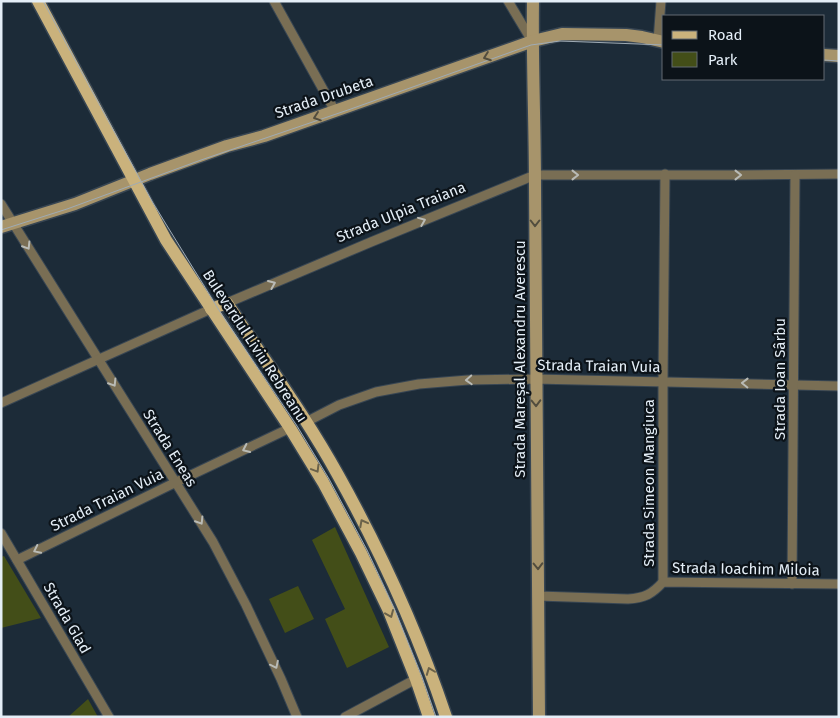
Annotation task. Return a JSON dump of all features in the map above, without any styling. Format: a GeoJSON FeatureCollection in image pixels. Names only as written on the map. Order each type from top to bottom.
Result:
{"type":"FeatureCollection","features":[{"type":"Feature","properties":{"kind":"main road","name":"Bulevardul Liviu Rebreanu"},"geometry":{"type":"LineString","coordinates":[[38,1],[166,240],[290,428],[323,482],[361,553],[389,612],[429,717]]}},
{"type":"Feature","properties":{"kind":"main road","name":"Bulevardul Liviu Rebreanu"},"geometry":{"type":"LineString","coordinates":[[227,303],[338,474],[376,546],[397,591],[431,672],[446,717]]}},
{"type":"Feature","properties":{"kind":"main road","name":"Strada Ulpia Traiana"},"geometry":{"type":"LineString","coordinates":[[211,309],[227,303]]}},
{"type":"Feature","properties":{"kind":"street"},"geometry":{"type":"LineString","coordinates":[[274,1],[335,111]]}},
{"type":"Feature","properties":{"kind":"street"},"geometry":{"type":"LineString","coordinates":[[508,1],[532,41]]}},
{"type":"Feature","properties":{"kind":"street","name":"Strada Mareșal Alexandru Averescu"},"geometry":{"type":"LineString","coordinates":[[534,1],[532,41],[535,175],[535,379],[539,717]]}},
{"type":"Feature","properties":{"kind":"street"},"geometry":{"type":"LineString","coordinates":[[661,1],[661,42]]}},
{"type":"Feature","properties":{"kind":"street","name":"Strada Drubeta"},"geometry":{"type":"LineString","coordinates":[[7,225],[75,204],[226,146],[264,136],[532,41],[562,34],[571,34],[626,35],[661,42]]}},
{"type":"Feature","properties":{"kind":"street"},"geometry":{"type":"LineString","coordinates":[[825,55],[839,56]]}},
{"type":"Feature","properties":{"kind":"street","name":"Strada Simeon Mangiuca"},"geometry":{"type":"LineString","coordinates":[[664,582],[663,381],[666,174]]}},
{"type":"Feature","properties":{"kind":"street","name":"Strada Ulpia Traiana"},"geometry":{"type":"LineString","coordinates":[[227,303],[535,175],[839,174]]}},
{"type":"Feature","properties":{"kind":"street","name":"Strada Ioan Sârbu"},"geometry":{"type":"LineString","coordinates":[[792,584],[795,175]]}},
{"type":"Feature","properties":{"kind":"street","name":"Strada Eneas"},"geometry":{"type":"LineString","coordinates":[[1,204],[7,225],[98,359],[213,542],[246,605],[281,678],[297,717]]}},
{"type":"Feature","properties":{"kind":"street","name":"Strada Ulpia Traiana"},"geometry":{"type":"LineString","coordinates":[[1,403],[211,309]]}},
{"type":"Feature","properties":{"kind":"street","name":"Strada Traian Vuia"},"geometry":{"type":"LineString","coordinates":[[306,422],[339,405],[376,392],[418,384],[468,380],[663,381],[839,386]]}},
{"type":"Feature","properties":{"kind":"street","name":"Strada Traian Vuia"},"geometry":{"type":"LineString","coordinates":[[17,560],[290,428]]}},
{"type":"Feature","properties":{"kind":"street","name":"Strada Glad"},"geometry":{"type":"LineString","coordinates":[[1,534],[109,717]]}},
{"type":"Feature","properties":{"kind":"street","name":"Strada Ioachim Miloia"},"geometry":{"type":"LineString","coordinates":[[538,596],[639,598],[648,595],[664,582],[839,584]]}},
{"type":"Feature","properties":{"kind":"street"},"geometry":{"type":"LineString","coordinates":[[345,717],[416,679]]}},
{"type":"Feature","properties":{"kind":"green space"},"geometry":{"type":"Polygon","coordinates":[[[335,527],[389,647],[347,668],[325,619],[345,609],[312,540],[335,527]]]}},
{"type":"Feature","properties":{"kind":"green space"},"geometry":{"type":"Polygon","coordinates":[[[4,556],[41,618],[1,628],[1,557],[4,556]]]}},
{"type":"Feature","properties":{"kind":"green space"},"geometry":{"type":"Polygon","coordinates":[[[298,586],[314,619],[285,633],[269,599],[298,586]]]}},
{"type":"Feature","properties":{"kind":"green space"},"geometry":{"type":"Polygon","coordinates":[[[88,699],[98,717],[68,717],[88,699]]]}},
{"type":"Feature","properties":{"kind":"tram line"},"geometry":{"type":"LineString","coordinates":[[43,1],[153,203],[222,315],[297,426],[329,479],[367,550],[394,608],[436,717]]}},
{"type":"Feature","properties":{"kind":"tram line"},"geometry":{"type":"LineString","coordinates":[[1,230],[67,209],[201,160],[531,45],[560,41],[662,45]]}},
{"type":"Feature","properties":{"kind":"tram line"},"geometry":{"type":"LineString","coordinates":[[825,60],[839,61]]}}]}
